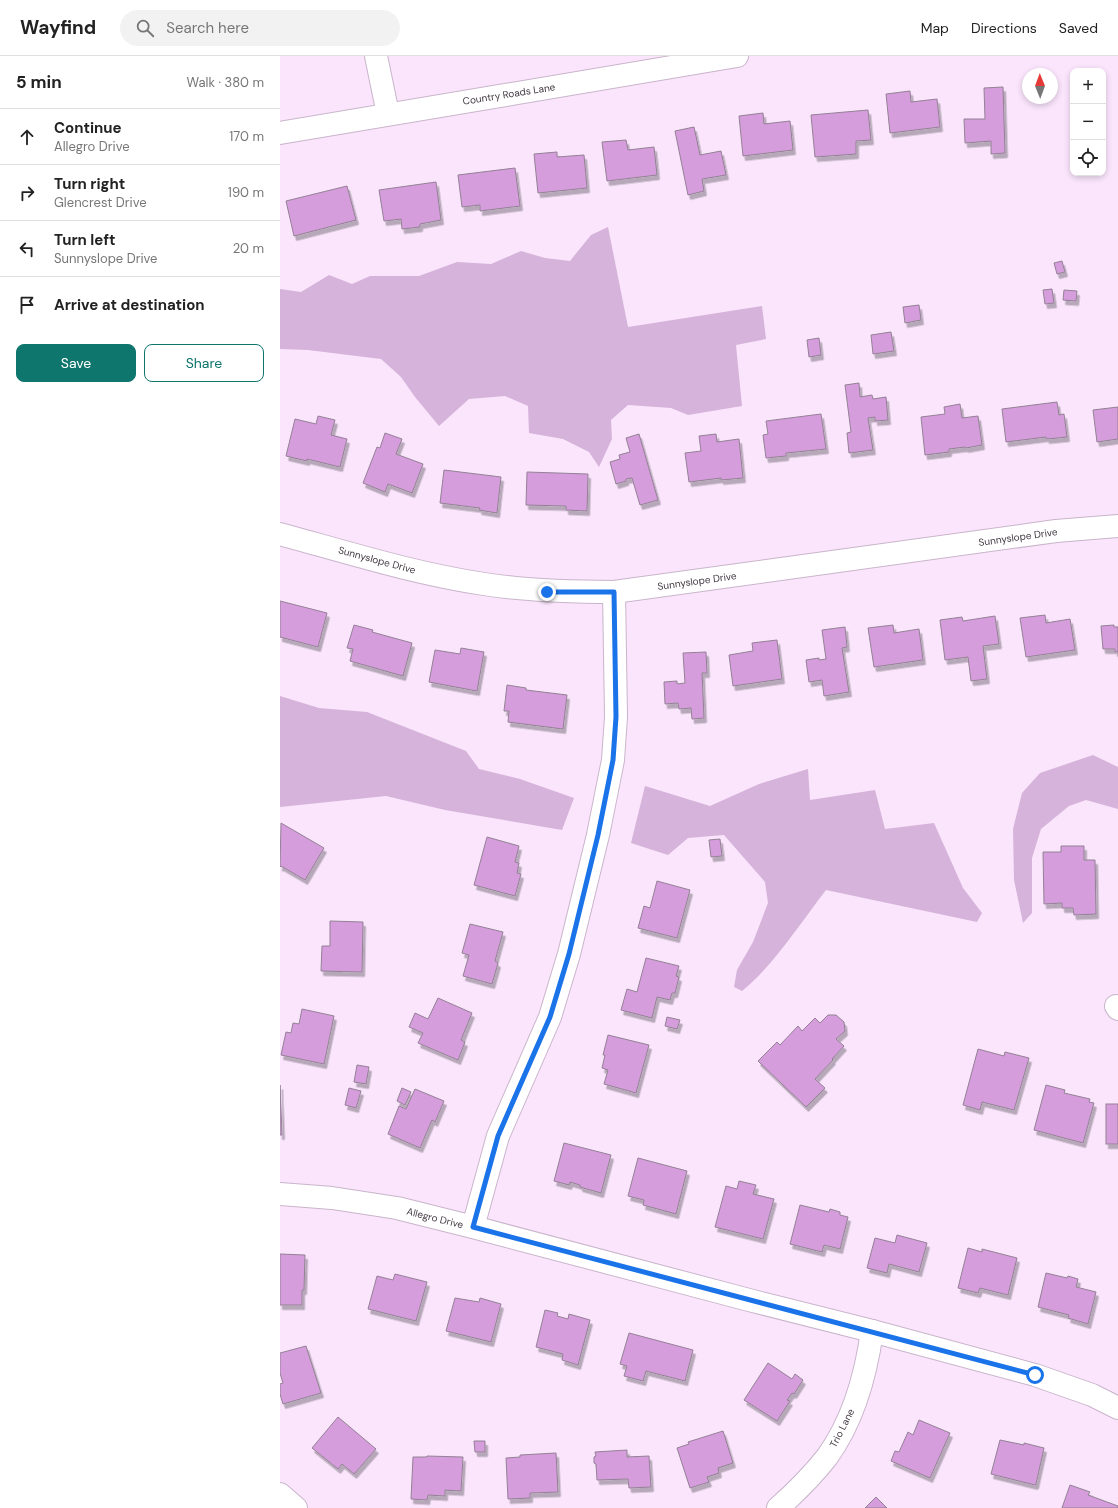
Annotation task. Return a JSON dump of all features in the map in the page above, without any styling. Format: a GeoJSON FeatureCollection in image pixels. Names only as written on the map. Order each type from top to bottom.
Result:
{"type":"FeatureCollection","features":[{"type":"Feature","properties":{"kind":"street"},"geometry":{"type":"LineString","coordinates":[[376,56],[388,114]]}},
{"type":"Feature","properties":{"kind":"street","name":"Country Roads Lane"},"geometry":{"type":"LineString","coordinates":[[280,133],[737,56]]}},
{"type":"Feature","properties":{"kind":"street","name":"Sunnyslope Drive"},"geometry":{"type":"LineString","coordinates":[[280,534],[433,574],[484,584],[547,592],[614,592],[1056,531],[1118,526]]}},
{"type":"Feature","properties":{"kind":"street"},"geometry":{"type":"LineString","coordinates":[[473,1227],[498,1136],[550,1017],[569,954],[598,835],[614,753],[616,717],[614,592]]}},
{"type":"Feature","properties":{"kind":"street","name":"Allegro Drive"},"geometry":{"type":"LineString","coordinates":[[280,1194],[332,1198],[397,1208],[473,1227],[1035,1375],[1092,1395],[1118,1408]]}},
{"type":"Feature","properties":{"kind":"street","name":"Trio Lane"},"geometry":{"type":"LineString","coordinates":[[778,1508],[802,1486],[827,1456],[847,1422],[861,1387],[870,1348],[872,1331]]}},
{"type":"Feature","properties":{"kind":"street"},"geometry":{"type":"LineString","coordinates":[[280,1494],[296,1508]]}},
{"type":"Feature","properties":{"kind":"shaded area"},"geometry":{"type":"Polygon","coordinates":[[[608,227],[628,327],[762,306],[766,339],[736,345],[742,406],[688,415],[671,408],[628,405],[611,420],[612,439],[599,467],[589,452],[563,439],[529,433],[528,406],[505,396],[469,399],[439,426],[401,377],[381,359],[308,350],[280,349],[280,289],[301,292],[329,275],[352,284],[370,276],[419,276],[457,262],[491,264],[521,251],[545,258],[570,261],[591,235],[608,227]]]}},
{"type":"Feature","properties":{"kind":"shaded area"},"geometry":{"type":"Polygon","coordinates":[[[280,696],[319,708],[367,712],[466,751],[479,769],[520,779],[574,798],[562,830],[445,810],[386,796],[280,807],[280,696]]]}},
{"type":"Feature","properties":{"kind":"shaded area"},"geometry":{"type":"Polygon","coordinates":[[[1093,755],[1118,767],[1118,809],[1086,800],[1069,806],[1041,829],[1032,858],[1032,913],[1023,923],[1014,880],[1013,829],[1022,793],[1040,773],[1093,755]]]}},
{"type":"Feature","properties":{"kind":"shaded area"},"geometry":{"type":"Polygon","coordinates":[[[808,769],[810,800],[875,790],[885,829],[934,823],[963,888],[982,913],[977,922],[826,890],[787,943],[754,981],[742,991],[734,987],[737,970],[753,942],[768,903],[765,882],[724,835],[688,838],[668,855],[631,843],[645,786],[710,806],[759,784],[808,769]]]}},
{"type":"Feature","properties":{"kind":"building"},"geometry":{"type":"Polygon","coordinates":[[[1003,87],[1005,153],[991,154],[991,141],[965,143],[964,119],[985,119],[984,88],[1003,87]]]}},
{"type":"Feature","properties":{"kind":"building"},"geometry":{"type":"Polygon","coordinates":[[[910,91],[911,102],[937,99],[940,127],[890,133],[886,94],[910,91]]]}},
{"type":"Feature","properties":{"kind":"building"},"geometry":{"type":"Polygon","coordinates":[[[868,110],[871,140],[856,141],[856,154],[815,157],[811,115],[868,110]]]}},
{"type":"Feature","properties":{"kind":"building"},"geometry":{"type":"Polygon","coordinates":[[[763,113],[764,124],[790,121],[793,150],[743,156],[739,116],[763,113]]]}},
{"type":"Feature","properties":{"kind":"building"},"geometry":{"type":"Polygon","coordinates":[[[694,127],[700,155],[721,151],[726,175],[702,179],[704,191],[688,195],[675,131],[694,127]]]}},
{"type":"Feature","properties":{"kind":"building"},"geometry":{"type":"Polygon","coordinates":[[[626,140],[628,150],[654,147],[657,175],[607,181],[602,142],[626,140]]]}},
{"type":"Feature","properties":{"kind":"building"},"geometry":{"type":"Polygon","coordinates":[[[557,152],[557,157],[584,155],[587,188],[538,193],[534,154],[557,152]]]}},
{"type":"Feature","properties":{"kind":"building"},"geometry":{"type":"Polygon","coordinates":[[[515,168],[520,206],[480,211],[480,205],[462,207],[458,175],[515,168]]]}},
{"type":"Feature","properties":{"kind":"building"},"geometry":{"type":"Polygon","coordinates":[[[436,182],[441,220],[420,224],[420,227],[402,229],[401,219],[384,221],[379,190],[436,182]]]}},
{"type":"Feature","properties":{"kind":"building"},"geometry":{"type":"Polygon","coordinates":[[[347,186],[356,220],[294,236],[286,201],[347,186]]]}},
{"type":"Feature","properties":{"kind":"building"},"geometry":{"type":"Polygon","coordinates":[[[1062,261],[1065,272],[1057,274],[1054,263],[1062,261]]]}},
{"type":"Feature","properties":{"kind":"building"},"geometry":{"type":"Polygon","coordinates":[[[1052,289],[1054,303],[1045,304],[1043,290],[1052,289]]]}},
{"type":"Feature","properties":{"kind":"building"},"geometry":{"type":"Polygon","coordinates":[[[1064,290],[1077,291],[1076,301],[1063,300],[1064,290]]]}},
{"type":"Feature","properties":{"kind":"building"},"geometry":{"type":"Polygon","coordinates":[[[919,305],[921,320],[905,323],[903,307],[919,305]]]}},
{"type":"Feature","properties":{"kind":"building"},"geometry":{"type":"Polygon","coordinates":[[[891,332],[894,351],[873,354],[871,335],[891,332]]]}},
{"type":"Feature","properties":{"kind":"building"},"geometry":{"type":"Polygon","coordinates":[[[819,338],[821,355],[809,357],[807,340],[819,338]]]}},
{"type":"Feature","properties":{"kind":"building"},"geometry":{"type":"Polygon","coordinates":[[[859,383],[860,397],[872,395],[873,399],[886,397],[888,420],[875,421],[875,417],[868,418],[873,450],[849,453],[847,433],[851,432],[845,385],[859,383]]]}},
{"type":"Feature","properties":{"kind":"building"},"geometry":{"type":"Polygon","coordinates":[[[1057,402],[1059,415],[1064,414],[1067,437],[1047,439],[1046,437],[1006,442],[1002,409],[1057,402]]]}},
{"type":"Feature","properties":{"kind":"building"},"geometry":{"type":"Polygon","coordinates":[[[960,404],[962,418],[978,416],[982,445],[949,449],[949,452],[925,455],[921,417],[945,414],[944,407],[960,404]]]}},
{"type":"Feature","properties":{"kind":"building"},"geometry":{"type":"Polygon","coordinates":[[[1118,407],[1118,439],[1097,442],[1093,410],[1118,407]]]}},
{"type":"Feature","properties":{"kind":"building"},"geometry":{"type":"Polygon","coordinates":[[[821,414],[826,449],[786,453],[786,456],[766,458],[763,435],[768,434],[766,421],[821,414]]]}},
{"type":"Feature","properties":{"kind":"building"},"geometry":{"type":"Polygon","coordinates":[[[318,416],[335,420],[331,435],[347,439],[340,467],[307,459],[307,461],[286,456],[295,419],[316,424],[318,416]]]}},
{"type":"Feature","properties":{"kind":"building"},"geometry":{"type":"Polygon","coordinates":[[[385,433],[402,439],[396,454],[423,464],[412,493],[388,484],[385,492],[363,483],[377,447],[380,448],[385,433]]]}},
{"type":"Feature","properties":{"kind":"building"},"geometry":{"type":"Polygon","coordinates":[[[639,434],[658,500],[640,505],[632,478],[616,484],[610,462],[620,459],[619,455],[630,452],[626,438],[639,434]]]}},
{"type":"Feature","properties":{"kind":"building"},"geometry":{"type":"Polygon","coordinates":[[[716,434],[717,442],[739,439],[743,478],[721,480],[721,478],[689,482],[685,453],[701,451],[699,436],[716,434]]]}},
{"type":"Feature","properties":{"kind":"building"},"geometry":{"type":"Polygon","coordinates":[[[444,470],[501,477],[497,513],[479,510],[480,508],[440,503],[444,470]]]}},
{"type":"Feature","properties":{"kind":"building"},"geometry":{"type":"Polygon","coordinates":[[[527,472],[588,474],[587,511],[566,510],[566,506],[526,505],[527,472]]]}},
{"type":"Feature","properties":{"kind":"building"},"geometry":{"type":"Polygon","coordinates":[[[280,601],[327,613],[318,647],[280,637],[280,601]]]}},
{"type":"Feature","properties":{"kind":"building"},"geometry":{"type":"Polygon","coordinates":[[[1045,615],[1046,623],[1070,619],[1075,650],[1026,657],[1020,618],[1045,615]]]}},
{"type":"Feature","properties":{"kind":"building"},"geometry":{"type":"Polygon","coordinates":[[[995,616],[999,644],[983,646],[987,679],[971,681],[968,657],[945,660],[940,620],[962,617],[963,621],[995,616]]]}},
{"type":"Feature","properties":{"kind":"building"},"geometry":{"type":"Polygon","coordinates":[[[354,625],[373,630],[372,632],[412,643],[403,676],[350,661],[353,649],[347,648],[354,625]]]}},
{"type":"Feature","properties":{"kind":"building"},"geometry":{"type":"Polygon","coordinates":[[[893,625],[894,633],[919,629],[923,660],[874,667],[868,628],[893,625]]]}},
{"type":"Feature","properties":{"kind":"building"},"geometry":{"type":"Polygon","coordinates":[[[1114,625],[1114,627],[1118,627],[1118,652],[1115,652],[1115,649],[1103,649],[1101,626],[1114,625]]]}},
{"type":"Feature","properties":{"kind":"building"},"geometry":{"type":"Polygon","coordinates":[[[845,627],[847,647],[842,648],[849,692],[824,696],[822,680],[809,682],[806,660],[819,658],[819,660],[826,659],[822,630],[845,627]]]}},
{"type":"Feature","properties":{"kind":"building"},"geometry":{"type":"Polygon","coordinates":[[[777,640],[782,679],[733,686],[729,655],[753,651],[752,643],[777,640]]]}},
{"type":"Feature","properties":{"kind":"building"},"geometry":{"type":"Polygon","coordinates":[[[461,648],[484,652],[477,691],[429,682],[435,650],[460,654],[461,648]]]}},
{"type":"Feature","properties":{"kind":"building"},"geometry":{"type":"Polygon","coordinates":[[[706,652],[707,673],[702,673],[704,718],[692,719],[691,708],[679,709],[678,703],[665,704],[664,682],[677,681],[677,684],[685,683],[683,653],[706,652]]]}},
{"type":"Feature","properties":{"kind":"building"},"geometry":{"type":"Polygon","coordinates":[[[507,685],[526,688],[526,690],[567,695],[563,729],[508,722],[509,711],[504,711],[507,685]]]}},
{"type":"Feature","properties":{"kind":"building"},"geometry":{"type":"Polygon","coordinates":[[[281,823],[324,848],[305,880],[281,866],[280,867],[281,823]]]}},
{"type":"Feature","properties":{"kind":"building"},"geometry":{"type":"Polygon","coordinates":[[[487,837],[519,846],[515,862],[519,863],[517,873],[521,874],[515,896],[474,885],[487,837]]]}},
{"type":"Feature","properties":{"kind":"building"},"geometry":{"type":"Polygon","coordinates":[[[720,839],[722,856],[711,857],[709,840],[720,839]]]}},
{"type":"Feature","properties":{"kind":"building"},"geometry":{"type":"Polygon","coordinates":[[[1061,846],[1084,846],[1084,860],[1095,860],[1096,914],[1074,915],[1073,908],[1062,908],[1062,903],[1044,904],[1043,852],[1061,852],[1061,846]]]}},
{"type":"Feature","properties":{"kind":"building"},"geometry":{"type":"Polygon","coordinates":[[[657,881],[690,890],[677,938],[638,928],[644,906],[650,908],[657,881]]]}},
{"type":"Feature","properties":{"kind":"building"},"geometry":{"type":"Polygon","coordinates":[[[330,921],[363,922],[362,972],[321,971],[322,946],[330,946],[330,921]]]}},
{"type":"Feature","properties":{"kind":"building"},"geometry":{"type":"Polygon","coordinates":[[[470,924],[503,932],[495,961],[498,963],[492,984],[463,976],[469,955],[462,953],[470,924]]]}},
{"type":"Feature","properties":{"kind":"building"},"geometry":{"type":"Polygon","coordinates":[[[646,958],[679,966],[676,976],[679,977],[675,993],[672,993],[670,1000],[657,997],[652,1018],[621,1010],[627,989],[637,992],[646,958]]]}},
{"type":"Feature","properties":{"kind":"building"},"geometry":{"type":"Polygon","coordinates":[[[438,998],[472,1013],[461,1040],[465,1042],[458,1060],[418,1043],[423,1033],[409,1027],[415,1013],[428,1019],[438,998]]]}},
{"type":"Feature","properties":{"kind":"building"},"geometry":{"type":"Polygon","coordinates":[[[302,1009],[334,1016],[324,1064],[281,1055],[286,1032],[291,1033],[293,1023],[299,1024],[302,1009]]]}},
{"type":"Feature","properties":{"kind":"building"},"geometry":{"type":"Polygon","coordinates":[[[828,1015],[836,1015],[844,1022],[845,1031],[836,1039],[844,1046],[815,1079],[825,1088],[806,1107],[758,1061],[777,1042],[780,1045],[798,1026],[802,1031],[815,1018],[820,1023],[828,1015]]]}},
{"type":"Feature","properties":{"kind":"building"},"geometry":{"type":"Polygon","coordinates":[[[667,1017],[680,1020],[677,1029],[665,1026],[667,1017]]]}},
{"type":"Feature","properties":{"kind":"building"},"geometry":{"type":"Polygon","coordinates":[[[608,1035],[649,1045],[636,1093],[604,1084],[608,1070],[602,1068],[605,1055],[603,1055],[608,1035]]]}},
{"type":"Feature","properties":{"kind":"building"},"geometry":{"type":"Polygon","coordinates":[[[978,1049],[1004,1056],[1005,1052],[1029,1058],[1014,1110],[982,1102],[980,1110],[963,1105],[978,1049]]]}},
{"type":"Feature","properties":{"kind":"building"},"geometry":{"type":"Polygon","coordinates":[[[357,1065],[369,1067],[366,1084],[354,1082],[357,1065]]]}},
{"type":"Feature","properties":{"kind":"building"},"geometry":{"type":"Polygon","coordinates":[[[280,1085],[282,1135],[280,1135],[280,1085]]]}},
{"type":"Feature","properties":{"kind":"building"},"geometry":{"type":"Polygon","coordinates":[[[1046,1085],[1065,1090],[1064,1093],[1090,1099],[1089,1102],[1094,1103],[1083,1143],[1034,1130],[1046,1085]]]}},
{"type":"Feature","properties":{"kind":"building"},"geometry":{"type":"Polygon","coordinates":[[[349,1088],[361,1091],[356,1108],[345,1105],[349,1088]]]}},
{"type":"Feature","properties":{"kind":"building"},"geometry":{"type":"Polygon","coordinates":[[[402,1088],[411,1092],[405,1105],[397,1101],[402,1088]]]}},
{"type":"Feature","properties":{"kind":"building"},"geometry":{"type":"Polygon","coordinates":[[[415,1089],[444,1101],[435,1122],[432,1120],[420,1148],[388,1134],[399,1106],[406,1109],[415,1089]]]}},
{"type":"Feature","properties":{"kind":"building"},"geometry":{"type":"Polygon","coordinates":[[[1106,1104],[1118,1104],[1118,1144],[1106,1144],[1106,1104]]]}},
{"type":"Feature","properties":{"kind":"building"},"geometry":{"type":"Polygon","coordinates":[[[564,1143],[611,1155],[601,1193],[580,1187],[580,1185],[570,1182],[569,1185],[554,1181],[564,1143]]]}},
{"type":"Feature","properties":{"kind":"building"},"geometry":{"type":"Polygon","coordinates":[[[638,1158],[687,1171],[676,1214],[643,1205],[644,1200],[628,1196],[638,1158]]]}},
{"type":"Feature","properties":{"kind":"building"},"geometry":{"type":"Polygon","coordinates":[[[739,1181],[756,1185],[753,1194],[774,1199],[763,1239],[715,1227],[726,1186],[737,1189],[739,1181]]]}},
{"type":"Feature","properties":{"kind":"building"},"geometry":{"type":"Polygon","coordinates":[[[800,1205],[829,1212],[830,1209],[840,1212],[840,1215],[848,1217],[840,1249],[824,1245],[822,1252],[790,1244],[800,1205]]]}},
{"type":"Feature","properties":{"kind":"building"},"geometry":{"type":"Polygon","coordinates":[[[897,1235],[927,1243],[919,1272],[889,1264],[887,1273],[867,1268],[875,1238],[895,1243],[897,1235]]]}},
{"type":"Feature","properties":{"kind":"building"},"geometry":{"type":"Polygon","coordinates":[[[968,1248],[982,1252],[982,1249],[1017,1258],[1008,1295],[980,1288],[978,1293],[958,1288],[968,1248]]]}},
{"type":"Feature","properties":{"kind":"building"},"geometry":{"type":"Polygon","coordinates":[[[280,1254],[305,1255],[302,1305],[280,1305],[280,1254]]]}},
{"type":"Feature","properties":{"kind":"building"},"geometry":{"type":"Polygon","coordinates":[[[1046,1273],[1078,1279],[1076,1287],[1096,1292],[1088,1324],[1068,1318],[1069,1315],[1038,1307],[1046,1273]]]}},
{"type":"Feature","properties":{"kind":"building"},"geometry":{"type":"Polygon","coordinates":[[[395,1274],[427,1282],[416,1321],[368,1309],[377,1276],[393,1280],[395,1274]]]}},
{"type":"Feature","properties":{"kind":"building"},"geometry":{"type":"Polygon","coordinates":[[[455,1298],[479,1302],[480,1298],[501,1304],[491,1342],[446,1331],[455,1298]]]}},
{"type":"Feature","properties":{"kind":"building"},"geometry":{"type":"Polygon","coordinates":[[[545,1310],[558,1313],[557,1316],[568,1319],[569,1314],[590,1320],[578,1365],[562,1360],[563,1354],[536,1347],[545,1310]]]}},
{"type":"Feature","properties":{"kind":"building"},"geometry":{"type":"Polygon","coordinates":[[[629,1333],[693,1350],[685,1381],[646,1371],[643,1381],[624,1376],[627,1366],[620,1364],[629,1333]]]}},
{"type":"Feature","properties":{"kind":"building"},"geometry":{"type":"Polygon","coordinates":[[[306,1346],[321,1393],[283,1404],[280,1394],[280,1384],[283,1383],[280,1373],[280,1353],[306,1346]]]}},
{"type":"Feature","properties":{"kind":"building"},"geometry":{"type":"Polygon","coordinates":[[[768,1363],[792,1379],[795,1374],[803,1380],[794,1394],[792,1393],[787,1400],[790,1401],[777,1421],[744,1400],[768,1363]]]}},
{"type":"Feature","properties":{"kind":"building"},"geometry":{"type":"Polygon","coordinates":[[[338,1417],[376,1449],[354,1474],[342,1464],[338,1469],[312,1448],[338,1417]]]}},
{"type":"Feature","properties":{"kind":"building"},"geometry":{"type":"Polygon","coordinates":[[[919,1420],[950,1433],[930,1478],[891,1461],[895,1451],[899,1452],[908,1432],[913,1435],[919,1420]]]}},
{"type":"Feature","properties":{"kind":"building"},"geometry":{"type":"Polygon","coordinates":[[[723,1431],[733,1463],[718,1468],[719,1473],[707,1477],[709,1482],[690,1488],[677,1448],[689,1444],[688,1442],[723,1431]]]}},
{"type":"Feature","properties":{"kind":"building"},"geometry":{"type":"Polygon","coordinates":[[[1000,1440],[1024,1445],[1024,1443],[1044,1448],[1035,1485],[991,1474],[1000,1440]]]}},
{"type":"Feature","properties":{"kind":"building"},"geometry":{"type":"Polygon","coordinates":[[[474,1441],[485,1441],[485,1452],[475,1452],[474,1441]]]}},
{"type":"Feature","properties":{"kind":"building"},"geometry":{"type":"Polygon","coordinates":[[[627,1450],[627,1457],[649,1456],[651,1487],[629,1488],[628,1479],[597,1480],[596,1464],[594,1463],[594,1457],[596,1456],[595,1452],[627,1450]]]}},
{"type":"Feature","properties":{"kind":"building"},"geometry":{"type":"Polygon","coordinates":[[[556,1453],[558,1492],[530,1493],[530,1498],[508,1499],[506,1458],[520,1457],[520,1455],[556,1453]]]}},
{"type":"Feature","properties":{"kind":"building"},"geometry":{"type":"Polygon","coordinates":[[[413,1457],[463,1457],[461,1491],[445,1490],[445,1496],[428,1495],[427,1500],[411,1499],[413,1457]]]}},
{"type":"Feature","properties":{"kind":"building"},"geometry":{"type":"Polygon","coordinates":[[[1070,1485],[1090,1492],[1088,1495],[1118,1506],[1118,1508],[1062,1508],[1070,1485]]]}},
{"type":"Feature","properties":{"kind":"building"},"geometry":{"type":"Polygon","coordinates":[[[876,1497],[887,1508],[865,1508],[876,1497]]]}},
{"type":"Feature","properties":{"kind":"route"},"geometry":{"type":"LineString","coordinates":[[547,592],[614,592],[616,717],[613,760],[598,835],[569,954],[550,1017],[498,1136],[473,1227],[1035,1375]]}}]}
